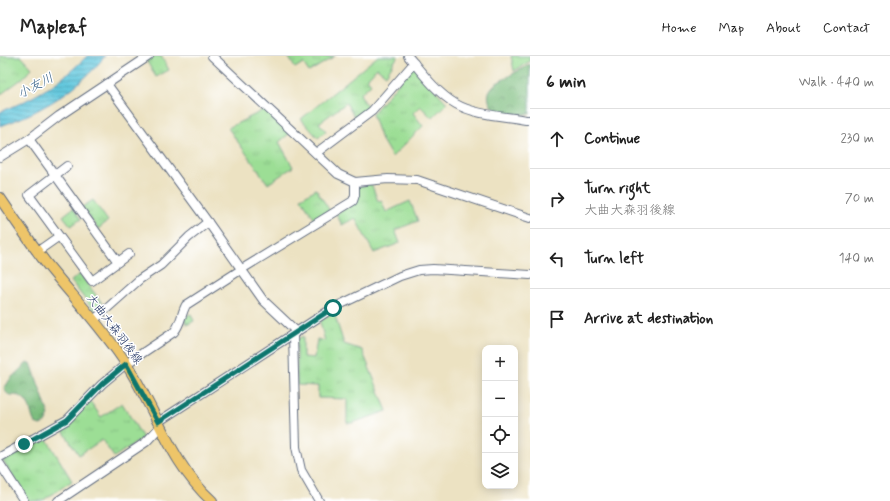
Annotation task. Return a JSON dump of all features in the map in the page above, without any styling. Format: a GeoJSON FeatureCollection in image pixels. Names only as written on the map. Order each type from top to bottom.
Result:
{"type":"FeatureCollection","features":[{"type":"Feature","properties":{"kind":"main road","name":"大曲大森羽後線"},"geometry":{"type":"LineString","coordinates":[[0,198],[38,251],[94,320],[126,364],[187,474],[212,501]]}},
{"type":"Feature","properties":{"kind":"street"},"geometry":{"type":"LineString","coordinates":[[0,157],[29,139],[59,116],[149,56]]}},
{"type":"Feature","properties":{"kind":"street"},"geometry":{"type":"LineString","coordinates":[[213,56],[338,174],[355,182],[388,179],[418,180],[530,218]]}},
{"type":"Feature","properties":{"kind":"street"},"geometry":{"type":"LineString","coordinates":[[408,56],[446,98],[457,104],[470,110],[530,120]]}},
{"type":"Feature","properties":{"kind":"street"},"geometry":{"type":"LineString","coordinates":[[316,153],[372,111],[414,63]]}},
{"type":"Feature","properties":{"kind":"street"},"geometry":{"type":"LineString","coordinates":[[107,84],[263,300],[295,333],[296,447],[300,470],[319,501]]}},
{"type":"Feature","properties":{"kind":"street"},"geometry":{"type":"LineString","coordinates":[[29,139],[118,262]]}},
{"type":"Feature","properties":{"kind":"street"},"geometry":{"type":"LineString","coordinates":[[67,166],[56,176],[29,195],[58,237],[92,281],[129,254]]}},
{"type":"Feature","properties":{"kind":"street"},"geometry":{"type":"LineString","coordinates":[[0,457],[67,420],[102,384],[126,364],[174,332],[178,327],[182,311],[186,305],[353,201],[355,195],[355,182]]}},
{"type":"Feature","properties":{"kind":"street"},"geometry":{"type":"LineString","coordinates":[[94,320],[140,279],[161,265],[189,237],[208,222]]}},
{"type":"Feature","properties":{"kind":"street"},"geometry":{"type":"LineString","coordinates":[[38,251],[58,237]]}},
{"type":"Feature","properties":{"kind":"street"},"geometry":{"type":"LineString","coordinates":[[63,500],[146,442],[159,425],[333,308],[400,276],[419,270],[433,269],[530,275]]}},
{"type":"Feature","properties":{"kind":"street"},"geometry":{"type":"LineString","coordinates":[[0,464],[24,501]]}},
{"type":"Feature","properties":{"kind":"green space"},"geometry":{"type":"Polygon","coordinates":[[[0,56],[21,56],[32,68],[23,78],[0,95],[0,56]]]}},
{"type":"Feature","properties":{"kind":"green space"},"geometry":{"type":"Polygon","coordinates":[[[153,56],[161,56],[169,70],[156,77],[146,60],[153,56]]]}},
{"type":"Feature","properties":{"kind":"green space"},"geometry":{"type":"Polygon","coordinates":[[[288,56],[335,56],[309,72],[303,63],[295,68],[288,56]]]}},
{"type":"Feature","properties":{"kind":"green space"},"geometry":{"type":"Polygon","coordinates":[[[378,56],[398,56],[386,75],[377,68],[367,79],[371,84],[360,94],[368,108],[355,118],[346,103],[319,123],[326,131],[318,138],[301,119],[378,56]]]}},
{"type":"Feature","properties":{"kind":"green space"},"geometry":{"type":"Polygon","coordinates":[[[511,56],[530,56],[530,61],[514,71],[511,56]]]}},
{"type":"Feature","properties":{"kind":"green space"},"geometry":{"type":"Polygon","coordinates":[[[530,64],[530,114],[506,114],[495,110],[488,98],[489,91],[495,84],[530,64]]]}},
{"type":"Feature","properties":{"kind":"green space"},"geometry":{"type":"Polygon","coordinates":[[[413,66],[447,103],[432,118],[420,106],[413,113],[423,126],[392,157],[380,137],[372,114],[413,66]]]}},
{"type":"Feature","properties":{"kind":"green space"},"geometry":{"type":"Polygon","coordinates":[[[266,109],[290,133],[279,142],[293,167],[268,184],[228,128],[266,109]]]}},
{"type":"Feature","properties":{"kind":"green space"},"geometry":{"type":"Polygon","coordinates":[[[371,183],[378,201],[381,200],[386,212],[410,201],[418,221],[395,230],[400,243],[374,253],[355,218],[342,225],[336,214],[355,202],[358,186],[371,183]]]}},
{"type":"Feature","properties":{"kind":"green space"},"geometry":{"type":"Polygon","coordinates":[[[316,189],[330,211],[315,220],[301,198],[316,189]]]}},
{"type":"Feature","properties":{"kind":"green space"},"geometry":{"type":"Polygon","coordinates":[[[93,200],[108,221],[98,229],[82,207],[93,200]]]}},
{"type":"Feature","properties":{"kind":"green space"},"geometry":{"type":"Polygon","coordinates":[[[73,208],[81,219],[71,226],[63,216],[73,208]]]}},
{"type":"Feature","properties":{"kind":"green space"},"geometry":{"type":"Polygon","coordinates":[[[80,274],[102,303],[94,311],[71,281],[80,274]]]}},
{"type":"Feature","properties":{"kind":"green space"},"geometry":{"type":"Polygon","coordinates":[[[334,313],[344,344],[362,350],[387,411],[352,423],[347,423],[347,399],[318,398],[318,386],[297,385],[297,339],[303,336],[303,357],[314,358],[317,339],[325,341],[320,322],[325,317],[334,313]]]}},
{"type":"Feature","properties":{"kind":"green space"},"geometry":{"type":"Polygon","coordinates":[[[191,314],[194,321],[187,325],[183,317],[191,314]]]}},
{"type":"Feature","properties":{"kind":"green space"},"geometry":{"type":"Polygon","coordinates":[[[27,363],[31,363],[49,415],[45,423],[40,425],[35,423],[26,401],[20,396],[8,394],[4,388],[11,378],[27,363]]]}},
{"type":"Feature","properties":{"kind":"green space"},"geometry":{"type":"Polygon","coordinates":[[[90,401],[101,417],[122,403],[143,438],[114,457],[102,440],[79,455],[60,426],[90,401]]]}},
{"type":"Feature","properties":{"kind":"green space"},"geometry":{"type":"Polygon","coordinates":[[[45,436],[72,481],[42,501],[28,501],[2,459],[45,436]]]}},
{"type":"Feature","properties":{"kind":"water"},"geometry":{"type":"Polygon","coordinates":[[[87,56],[105,56],[83,79],[58,98],[30,114],[0,126],[0,112],[25,101],[57,82],[87,56]]]}},
{"type":"Feature","properties":{"kind":"route"},"geometry":{"type":"LineString","coordinates":[[24,444],[67,420],[102,384],[126,364],[134,375],[158,422],[333,308]]}},
{"type":"Feature","properties":{"kind":"water label","name":"小友川"},"geometry":{"type":"Point","coordinates":[35,85]}}]}
